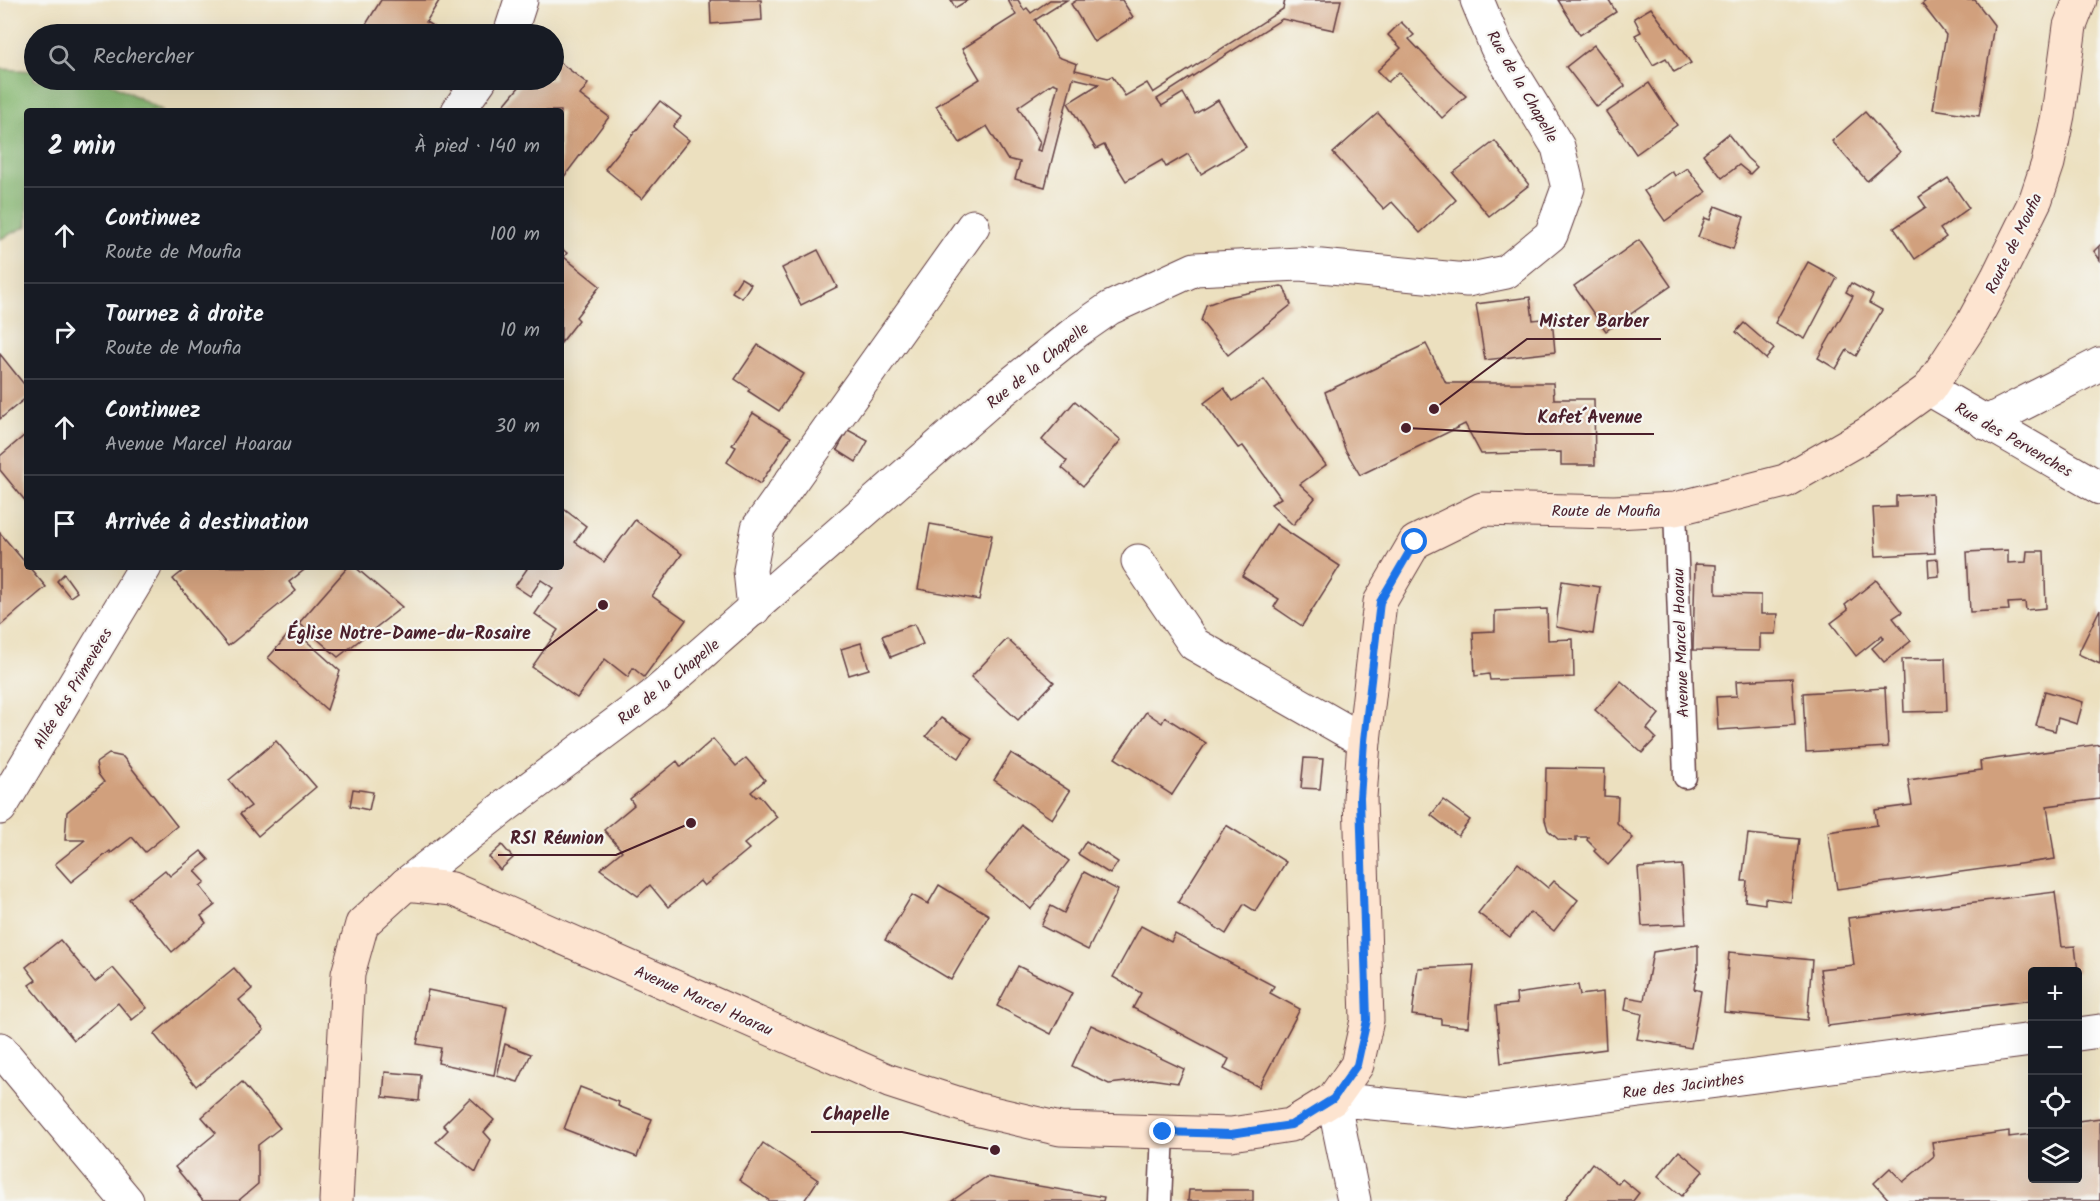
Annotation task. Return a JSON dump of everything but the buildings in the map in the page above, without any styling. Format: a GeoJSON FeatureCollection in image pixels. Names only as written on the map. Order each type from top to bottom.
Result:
{"type":"FeatureCollection","features":[{"type":"Feature","properties":{"kind":"main road","name":"Route de Moufia"},"geometry":{"type":"LineString","coordinates":[[1333,1099],[1357,1065],[1367,1020],[1360,798],[1364,741],[1380,602],[1415,542],[1482,508],[1614,512],[1675,509],[1785,481],[1867,434],[1929,389],[1973,322],[2036,199],[2048,163],[2058,115],[2070,26],[2080,0]]}},
{"type":"Feature","properties":{"kind":"main road","name":"Avenue Marcel Hoarau"},"geometry":{"type":"LineString","coordinates":[[406,884],[452,889],[889,1081],[975,1109],[1060,1130],[1231,1134],[1291,1125],[1333,1099]]}},
{"type":"Feature","properties":{"kind":"main road"},"geometry":{"type":"LineString","coordinates":[[336,1201],[348,974],[362,924],[406,884]]}},
{"type":"Feature","properties":{"kind":"street"},"geometry":{"type":"LineString","coordinates":[[513,24],[521,0]]}},
{"type":"Feature","properties":{"kind":"street","name":"Rue de la Chapelle"},"geometry":{"type":"LineString","coordinates":[[406,884],[653,696],[991,400],[1077,331],[1121,303],[1195,269],[1300,264],[1467,280],[1506,272],[1551,235],[1568,188],[1558,147],[1496,46],[1477,0]]}},
{"type":"Feature","properties":{"kind":"street"},"geometry":{"type":"LineString","coordinates":[[460,108],[473,90]]}},
{"type":"Feature","properties":{"kind":"street"},"geometry":{"type":"LineString","coordinates":[[754,609],[750,570],[758,528],[973,226]]}},
{"type":"Feature","properties":{"kind":"street"},"geometry":{"type":"LineString","coordinates":[[1985,423],[2100,364]]}},
{"type":"Feature","properties":{"kind":"street","name":"Rue des Pervenches"},"geometry":{"type":"LineString","coordinates":[[1929,389],[2100,488]]}},
{"type":"Feature","properties":{"kind":"street"},"geometry":{"type":"LineString","coordinates":[[1138,561],[1194,644],[1364,741]]}},
{"type":"Feature","properties":{"kind":"street","name":"Allée des Primevères"},"geometry":{"type":"LineString","coordinates":[[0,808],[143,570]]}},
{"type":"Feature","properties":{"kind":"street"},"geometry":{"type":"LineString","coordinates":[[2082,1033],[2100,1031]]}},
{"type":"Feature","properties":{"kind":"street","name":"Rue des Jacinthes"},"geometry":{"type":"LineString","coordinates":[[1333,1099],[1470,1113],[2028,1041]]}},
{"type":"Feature","properties":{"kind":"street"},"geometry":{"type":"LineString","coordinates":[[0,1050],[128,1201]]}},
{"type":"Feature","properties":{"kind":"street"},"geometry":{"type":"LineString","coordinates":[[1333,1099],[1354,1201]]}},
{"type":"Feature","properties":{"kind":"lane","name":"Avenue Marcel Hoarau"},"geometry":{"type":"LineString","coordinates":[[1675,509],[1685,777]]}},
{"type":"Feature","properties":{"kind":"lane"},"geometry":{"type":"LineString","coordinates":[[1160,1201],[1163,1132]]}},
{"type":"Feature","properties":{"kind":"green space"},"geometry":{"type":"Polygon","coordinates":[[[0,69],[24,70],[24,90],[124,90],[157,108],[24,108],[24,227],[0,239],[0,69]]]}},
{"type":"Feature","properties":{"kind":"place","name":"Mister Barber"},"geometry":{"type":"Point","coordinates":[1434,409]}},
{"type":"Feature","properties":{"kind":"place","name":"Kafet´Avenue"},"geometry":{"type":"Point","coordinates":[1406,428]}},
{"type":"Feature","properties":{"kind":"place","name":"Église Notre-Dame-du-Rosaire"},"geometry":{"type":"Point","coordinates":[603,605]}},
{"type":"Feature","properties":{"kind":"place","name":"RSI Réunion"},"geometry":{"type":"Point","coordinates":[691,823]}},
{"type":"Feature","properties":{"kind":"place","name":"Chapelle"},"geometry":{"type":"Point","coordinates":[995,1150]}},
{"type":"Feature","properties":{"kind":"route"},"geometry":{"type":"LineString","coordinates":[[1163,1132],[1231,1134],[1291,1125],[1333,1099],[1357,1065],[1367,1020],[1360,798],[1364,741],[1380,602],[1415,542]]}}]}
